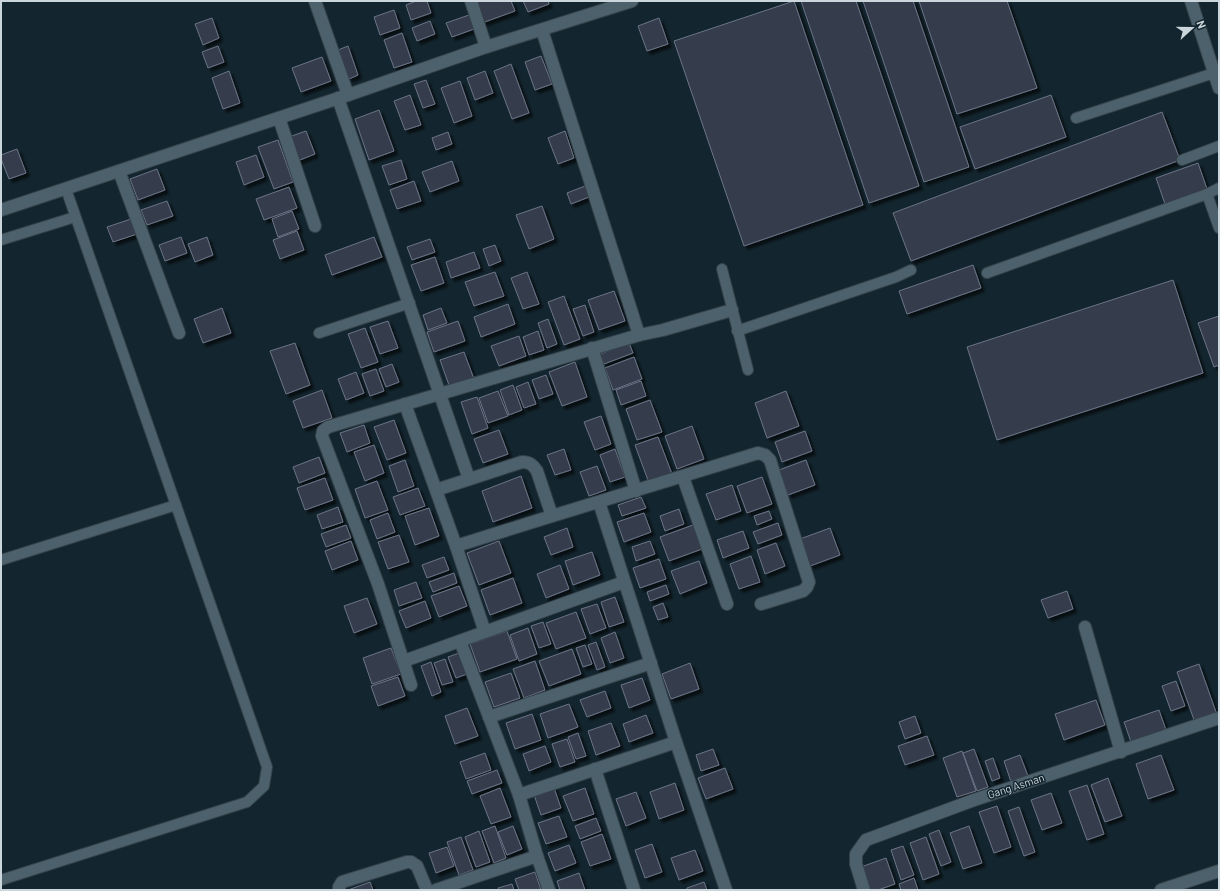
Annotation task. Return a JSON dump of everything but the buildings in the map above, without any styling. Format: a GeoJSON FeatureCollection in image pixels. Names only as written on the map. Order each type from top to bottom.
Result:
{"type":"FeatureCollection","features":[{"type":"Feature","properties":{"kind":"street"},"geometry":{"type":"LineString","coordinates":[[315,1],[343,96],[469,480]]}},
{"type":"Feature","properties":{"kind":"street"},"geometry":{"type":"LineString","coordinates":[[471,1],[486,47]]}},
{"type":"Feature","properties":{"kind":"street"},"geometry":{"type":"LineString","coordinates":[[1,210],[279,118],[486,47],[632,1]]}},
{"type":"Feature","properties":{"kind":"street"},"geometry":{"type":"LineString","coordinates":[[1190,1],[1219,88]]}},
{"type":"Feature","properties":{"kind":"street"},"geometry":{"type":"LineString","coordinates":[[542,30],[639,335]]}},
{"type":"Feature","properties":{"kind":"street"},"geometry":{"type":"LineString","coordinates":[[279,118],[315,226]]}},
{"type":"Feature","properties":{"kind":"street"},"geometry":{"type":"LineString","coordinates":[[119,171],[179,332]]}},
{"type":"Feature","properties":{"kind":"street"},"geometry":{"type":"LineString","coordinates":[[411,685],[378,584],[322,433],[325,428],[592,348],[663,330],[732,310]]}},
{"type":"Feature","properties":{"kind":"street"},"geometry":{"type":"LineString","coordinates":[[592,348],[636,491]]}},
{"type":"Feature","properties":{"kind":"street"},"geometry":{"type":"LineString","coordinates":[[405,404],[485,632]]}},
{"type":"Feature","properties":{"kind":"street"},"geometry":{"type":"LineString","coordinates":[[456,546],[758,453],[765,455],[770,460],[809,582],[803,591],[761,604]]}},
{"type":"Feature","properties":{"kind":"street"},"geometry":{"type":"LineString","coordinates":[[436,490],[522,462],[528,462],[534,466],[537,471],[552,516]]}},
{"type":"Feature","properties":{"kind":"street"},"geometry":{"type":"LineString","coordinates":[[683,477],[727,604]]}},
{"type":"Feature","properties":{"kind":"street"},"geometry":{"type":"LineString","coordinates":[[599,502],[676,742],[726,890]]}},
{"type":"Feature","properties":{"kind":"street"},"geometry":{"type":"LineString","coordinates":[[404,661],[624,582]]}},
{"type":"Feature","properties":{"kind":"street"},"geometry":{"type":"LineString","coordinates":[[1085,627],[1121,752]]}},
{"type":"Feature","properties":{"kind":"street"},"geometry":{"type":"LineString","coordinates":[[460,641],[519,795],[537,856],[549,890]]}},
{"type":"Feature","properties":{"kind":"street"},"geometry":{"type":"LineString","coordinates":[[489,718],[651,664]]}},
{"type":"Feature","properties":{"kind":"street","name":"Gang Asman"},"geometry":{"type":"LineString","coordinates":[[864,890],[856,864],[856,852],[866,840],[974,800],[1219,718]]}},
{"type":"Feature","properties":{"kind":"street"},"geometry":{"type":"LineString","coordinates":[[519,795],[676,742]]}},
{"type":"Feature","properties":{"kind":"street"},"geometry":{"type":"LineString","coordinates":[[595,769],[634,890]]}},
{"type":"Feature","properties":{"kind":"street"},"geometry":{"type":"LineString","coordinates":[[436,890],[537,856]]}},
{"type":"Feature","properties":{"kind":"street"},"geometry":{"type":"LineString","coordinates":[[339,890],[342,882],[411,862],[417,866],[427,890]]}},
{"type":"Feature","properties":{"kind":"street"},"geometry":{"type":"LineString","coordinates":[[1161,890],[1219,870]]}},
{"type":"Feature","properties":{"kind":"lane"},"geometry":{"type":"LineString","coordinates":[[1076,118],[1214,74]]}},
{"type":"Feature","properties":{"kind":"lane"},"geometry":{"type":"LineString","coordinates":[[1182,160],[1219,146]]}},
{"type":"Feature","properties":{"kind":"lane"},"geometry":{"type":"LineString","coordinates":[[987,273],[1207,194],[1219,188]]}},
{"type":"Feature","properties":{"kind":"lane"},"geometry":{"type":"LineString","coordinates":[[1,880],[247,802],[264,786],[267,767],[66,189]]}},
{"type":"Feature","properties":{"kind":"lane"},"geometry":{"type":"LineString","coordinates":[[1207,194],[1219,228]]}},
{"type":"Feature","properties":{"kind":"lane"},"geometry":{"type":"LineString","coordinates":[[1,240],[75,217]]}},
{"type":"Feature","properties":{"kind":"lane"},"geometry":{"type":"LineString","coordinates":[[722,269],[748,370]]}},
{"type":"Feature","properties":{"kind":"lane"},"geometry":{"type":"LineString","coordinates":[[737,331],[896,277],[911,270]]}},
{"type":"Feature","properties":{"kind":"lane"},"geometry":{"type":"LineString","coordinates":[[319,333],[410,303]]}},
{"type":"Feature","properties":{"kind":"lane"},"geometry":{"type":"LineString","coordinates":[[1,560],[176,504]]}}]}
